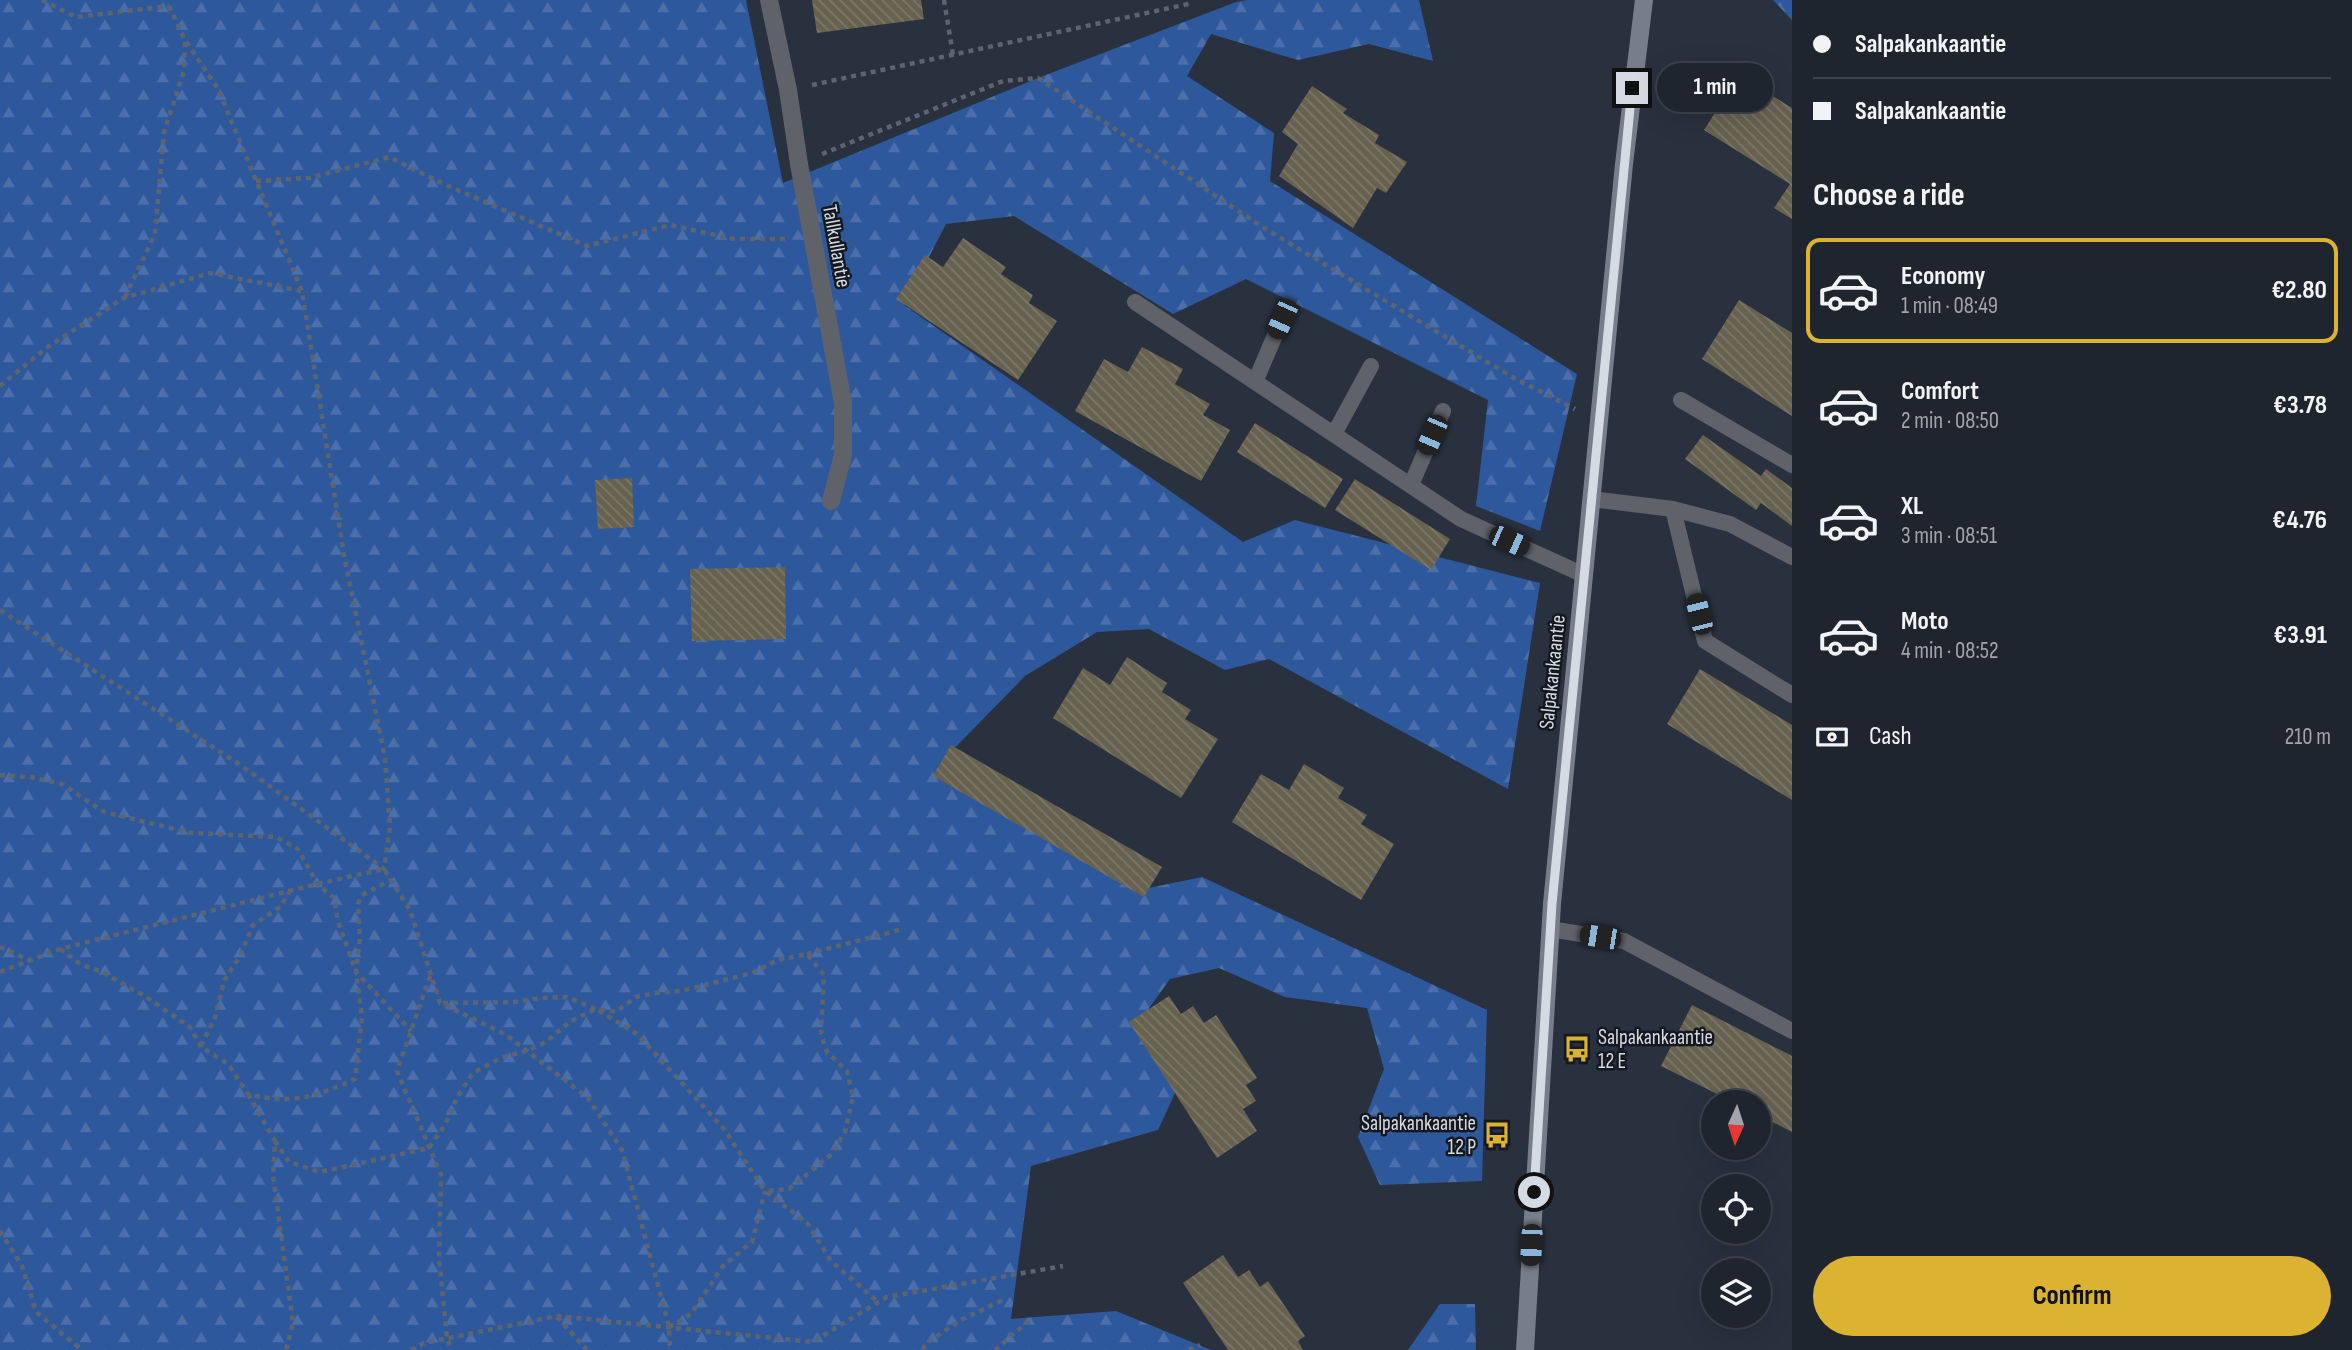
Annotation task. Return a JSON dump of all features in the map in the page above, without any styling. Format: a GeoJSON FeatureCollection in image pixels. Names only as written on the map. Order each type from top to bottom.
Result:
{"type":"FeatureCollection","features":[{"type":"Feature","properties":{"kind":"street","name":"Tallkullantie"},"geometry":{"type":"LineString","coordinates":[[769,0],[788,90],[843,404],[843,455],[831,501]]}},
{"type":"Feature","properties":{"kind":"street","name":"Salpakankaantie"},"geometry":{"type":"LineString","coordinates":[[1525,1350],[1550,929],[1635,62],[1644,0]]}},
{"type":"Feature","properties":{"kind":"lane"},"geometry":{"type":"LineString","coordinates":[[1135,302],[1461,519],[1584,575]]}},
{"type":"Feature","properties":{"kind":"lane"},"geometry":{"type":"LineString","coordinates":[[1255,382],[1282,319]]}},
{"type":"Feature","properties":{"kind":"lane"},"geometry":{"type":"LineString","coordinates":[[1334,435],[1371,366]]}},
{"type":"Feature","properties":{"kind":"lane"},"geometry":{"type":"LineString","coordinates":[[1681,400],[1792,465]]}},
{"type":"Feature","properties":{"kind":"lane"},"geometry":{"type":"LineString","coordinates":[[1410,485],[1443,411]]}},
{"type":"Feature","properties":{"kind":"lane"},"geometry":{"type":"LineString","coordinates":[[1591,499],[1673,509],[1730,523],[1792,557]]}},
{"type":"Feature","properties":{"kind":"lane"},"geometry":{"type":"LineString","coordinates":[[1673,509],[1705,641],[1792,695]]}},
{"type":"Feature","properties":{"kind":"lane"},"geometry":{"type":"LineString","coordinates":[[1550,929],[1624,941],[1792,1031]]}},
{"type":"Feature","properties":{"kind":"path"},"geometry":{"type":"LineString","coordinates":[[42,0],[76,17],[169,6]]}},
{"type":"Feature","properties":{"kind":"path"},"geometry":{"type":"LineString","coordinates":[[169,6],[172,0]]}},
{"type":"Feature","properties":{"kind":"path"},"geometry":{"type":"LineString","coordinates":[[944,0],[953,55]]}},
{"type":"Feature","properties":{"kind":"path"},"geometry":{"type":"LineString","coordinates":[[788,90],[1193,3]]}},
{"type":"Feature","properties":{"kind":"path"},"geometry":{"type":"LineString","coordinates":[[169,6],[184,40],[218,89],[302,291],[345,555],[385,758],[390,827],[384,869]]}},
{"type":"Feature","properties":{"kind":"path"},"geometry":{"type":"LineString","coordinates":[[124,298],[155,234],[164,132],[184,71],[184,40]]}},
{"type":"Feature","properties":{"kind":"path"},"geometry":{"type":"LineString","coordinates":[[799,164],[1003,81],[1038,78],[1264,228],[1514,379],[1575,409]]}},
{"type":"Feature","properties":{"kind":"path"},"geometry":{"type":"LineString","coordinates":[[256,181],[310,178],[389,158],[587,246],[670,225],[734,239],[813,240]]}},
{"type":"Feature","properties":{"kind":"path"},"geometry":{"type":"LineString","coordinates":[[0,386],[46,348],[124,298],[210,272],[302,291]]}},
{"type":"Feature","properties":{"kind":"path"},"geometry":{"type":"LineString","coordinates":[[0,610],[242,766],[384,869],[410,910],[440,1003],[505,1034],[588,1098],[622,1150],[669,1327],[670,1350]]}},
{"type":"Feature","properties":{"kind":"path"},"geometry":{"type":"LineString","coordinates":[[0,775],[30,777],[62,784],[104,812],[191,833],[276,837],[298,849],[317,884],[334,898],[338,920],[356,972],[362,1017],[355,1079],[334,1089],[302,1098],[271,1101],[248,1094]]}},
{"type":"Feature","properties":{"kind":"path"},"geometry":{"type":"LineString","coordinates":[[0,972],[60,949],[290,890],[384,869]]}},
{"type":"Feature","properties":{"kind":"path"},"geometry":{"type":"LineString","coordinates":[[391,880],[362,895],[358,904],[360,939],[356,972],[411,1031]]}},
{"type":"Feature","properties":{"kind":"path"},"geometry":{"type":"LineString","coordinates":[[201,1047],[215,1018],[224,981],[240,956],[253,925],[280,907],[290,890]]}},
{"type":"Feature","properties":{"kind":"path"},"geometry":{"type":"LineString","coordinates":[[60,949],[80,964],[100,971],[190,1027],[201,1047],[228,1064],[289,1162],[320,1172],[429,1147],[472,1073],[501,1058],[546,1042],[569,1022],[596,1009],[616,1012],[636,998],[681,991],[752,974],[778,960],[899,930]]}},
{"type":"Feature","properties":{"kind":"path"},"geometry":{"type":"LineString","coordinates":[[0,947],[30,961]]}},
{"type":"Feature","properties":{"kind":"path"},"geometry":{"type":"LineString","coordinates":[[765,1191],[789,1189],[832,1154],[845,1132],[853,1097],[847,1071],[827,1052],[821,1034],[824,975],[807,954]]}},
{"type":"Feature","properties":{"kind":"path"},"geometry":{"type":"LineString","coordinates":[[430,975],[397,1071],[441,1175],[439,1258],[447,1338],[452,1350]]}},
{"type":"Feature","properties":{"kind":"path"},"geometry":{"type":"LineString","coordinates":[[440,1003],[515,1002],[567,997],[596,1009],[637,1034],[723,1129],[765,1191],[808,1224],[831,1261],[878,1303]]}},
{"type":"Feature","properties":{"kind":"path"},"geometry":{"type":"LineString","coordinates":[[275,1141],[273,1176],[293,1323],[286,1350]]}},
{"type":"Feature","properties":{"kind":"path"},"geometry":{"type":"LineString","coordinates":[[669,1327],[691,1314],[723,1266],[752,1242],[765,1191]]}},
{"type":"Feature","properties":{"kind":"path"},"geometry":{"type":"LineString","coordinates":[[0,1231],[22,1266],[36,1312],[82,1350]]}},
{"type":"Feature","properties":{"kind":"path"},"geometry":{"type":"LineString","coordinates":[[806,1350],[812,1342],[887,1297],[1063,1266]]}},
{"type":"Feature","properties":{"kind":"path"},"geometry":{"type":"LineString","coordinates":[[923,1350],[925,1344],[961,1320],[1003,1300]]}},
{"type":"Feature","properties":{"kind":"path"},"geometry":{"type":"LineString","coordinates":[[557,1316],[587,1350]]}},
{"type":"Feature","properties":{"kind":"path"},"geometry":{"type":"LineString","coordinates":[[411,1350],[424,1343],[557,1316],[812,1342]]}},
{"type":"Feature","properties":{"kind":"path"},"geometry":{"type":"LineString","coordinates":[[995,1350],[1032,1318]]}},
{"type":"Feature","properties":{"kind":"path"},"geometry":{"type":"LineString","coordinates":[[1189,1350],[1200,1345]]}},
{"type":"Feature","properties":{"kind":"green space"},"geometry":{"type":"Polygon","coordinates":[[[0,0],[746,0],[783,183],[1038,78],[1236,2],[1419,0],[1433,61],[1369,44],[1298,60],[1211,34],[1187,76],[1274,133],[1270,181],[1577,374],[1540,531],[1476,506],[1488,400],[1246,279],[1173,314],[1014,216],[946,224],[904,305],[1243,542],[1295,520],[1540,583],[1508,789],[1269,659],[1225,670],[1149,629],[1097,632],[1025,676],[940,763],[1144,889],[1202,877],[1487,1010],[1482,1181],[1380,1185],[1358,1137],[1384,1069],[1367,1008],[1285,997],[1219,968],[1170,979],[1137,1025],[1175,1093],[1158,1130],[1031,1166],[1011,1319],[1116,1311],[1211,1350],[0,1350],[0,0]]]}},
{"type":"Feature","properties":{"kind":"green space"},"geometry":{"type":"Polygon","coordinates":[[[1773,0],[1792,0],[1792,20],[1773,0]]]}},
{"type":"Feature","properties":{"kind":"green space"},"geometry":{"type":"Polygon","coordinates":[[[1440,1304],[1475,1304],[1476,1350],[1408,1350],[1440,1304]]]}},
{"type":"Feature","properties":{"kind":"building"},"geometry":{"type":"Polygon","coordinates":[[[812,0],[921,0],[924,19],[817,33],[812,0]]]}},
{"type":"Feature","properties":{"kind":"building"},"geometry":{"type":"Polygon","coordinates":[[[1739,75],[1792,108],[1792,219],[1774,208],[1790,184],[1704,130],[1739,75]]]}},
{"type":"Feature","properties":{"kind":"building"},"geometry":{"type":"Polygon","coordinates":[[[1312,86],[1347,109],[1343,113],[1379,135],[1375,143],[1407,162],[1386,193],[1377,188],[1353,228],[1279,176],[1298,144],[1282,132],[1312,86]]]}},
{"type":"Feature","properties":{"kind":"building"},"geometry":{"type":"Polygon","coordinates":[[[963,238],[1006,267],[1001,274],[1033,295],[1029,303],[1057,321],[1018,380],[896,299],[925,255],[943,267],[963,238]]]}},
{"type":"Feature","properties":{"kind":"building"},"geometry":{"type":"Polygon","coordinates":[[[1739,300],[1792,333],[1792,416],[1702,359],[1739,300]]]}},
{"type":"Feature","properties":{"kind":"building"},"geometry":{"type":"Polygon","coordinates":[[[1142,347],[1183,369],[1175,384],[1210,404],[1203,415],[1230,430],[1201,481],[1075,411],[1104,359],[1128,372],[1142,347]]]}},
{"type":"Feature","properties":{"kind":"building"},"geometry":{"type":"Polygon","coordinates":[[[1255,423],[1343,479],[1325,508],[1237,452],[1255,423]]]}},
{"type":"Feature","properties":{"kind":"building"},"geometry":{"type":"Polygon","coordinates":[[[1703,435],[1761,476],[1766,469],[1792,488],[1792,526],[1761,503],[1756,510],[1685,459],[1703,435]]]}},
{"type":"Feature","properties":{"kind":"building"},"geometry":{"type":"Polygon","coordinates":[[[632,478],[634,527],[598,529],[595,480],[632,478]]]}},
{"type":"Feature","properties":{"kind":"building"},"geometry":{"type":"Polygon","coordinates":[[[1355,479],[1450,539],[1431,570],[1335,510],[1355,479]]]}},
{"type":"Feature","properties":{"kind":"building"},"geometry":{"type":"Polygon","coordinates":[[[785,567],[786,639],[692,641],[690,569],[785,567]]]}},
{"type":"Feature","properties":{"kind":"building"},"geometry":{"type":"Polygon","coordinates":[[[1127,657],[1167,683],[1162,692],[1191,710],[1185,719],[1218,739],[1181,798],[1053,718],[1083,668],[1110,685],[1127,657]]]}},
{"type":"Feature","properties":{"kind":"building"},"geometry":{"type":"Polygon","coordinates":[[[1700,669],[1792,725],[1792,800],[1667,724],[1700,669]]]}},
{"type":"Feature","properties":{"kind":"building"},"geometry":{"type":"Polygon","coordinates":[[[951,745],[1162,867],[1144,897],[933,776],[951,745]]]}},
{"type":"Feature","properties":{"kind":"building"},"geometry":{"type":"Polygon","coordinates":[[[1304,764],[1344,788],[1338,798],[1367,815],[1361,824],[1394,844],[1361,900],[1232,822],[1261,774],[1289,790],[1304,764]]]}},
{"type":"Feature","properties":{"kind":"building"},"geometry":{"type":"Polygon","coordinates":[[[1169,996],[1181,1014],[1193,1006],[1204,1023],[1216,1015],[1257,1078],[1246,1085],[1256,1101],[1243,1109],[1257,1131],[1217,1158],[1129,1022],[1169,996]]]}},
{"type":"Feature","properties":{"kind":"building"},"geometry":{"type":"Polygon","coordinates":[[[1692,1005],[1792,1056],[1792,1132],[1771,1121],[1771,1090],[1709,1090],[1661,1066],[1692,1005]]]}},
{"type":"Feature","properties":{"kind":"building"},"geometry":{"type":"Polygon","coordinates":[[[1223,1255],[1238,1277],[1249,1270],[1260,1287],[1268,1281],[1305,1336],[1298,1341],[1303,1350],[1228,1350],[1183,1283],[1223,1255]]]}},
{"type":"Feature","properties":{"kind":"place","name":"Salpakankaantie 12 E"},"geometry":{"type":"Point","coordinates":[1577,1049]}},
{"type":"Feature","properties":{"kind":"place","name":"Salpakankaantie 12 P"},"geometry":{"type":"Point","coordinates":[1497,1135]}},
{"type":"Feature","properties":{"kind":"route"},"geometry":{"type":"LineString","coordinates":[[1534,1192],[1552,904],[1632,88]]}}]}
